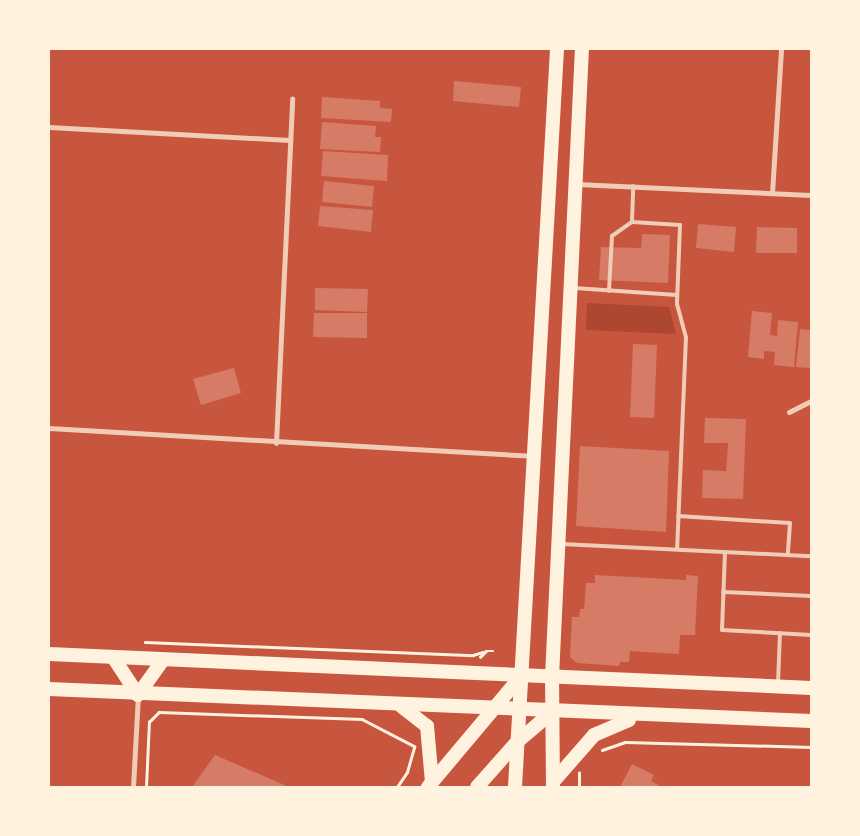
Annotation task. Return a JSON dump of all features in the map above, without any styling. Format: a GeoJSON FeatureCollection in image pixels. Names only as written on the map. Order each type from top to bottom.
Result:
{"type":"FeatureCollection","features":[{"type":"Feature","properties":{"kind":"highway"},"geometry":{"type":"LineString","coordinates":[[515,787],[557,49]]}},
{"type":"Feature","properties":{"kind":"highway"},"geometry":{"type":"LineString","coordinates":[[553,785],[552,677],[557,544],[582,49]]}},
{"type":"Feature","properties":{"kind":"highway"},"geometry":{"type":"LineString","coordinates":[[550,183],[574,184]]}},
{"type":"Feature","properties":{"kind":"highway"},"geometry":{"type":"LineString","coordinates":[[49,654],[811,688]]}},
{"type":"Feature","properties":{"kind":"highway"},"geometry":{"type":"LineString","coordinates":[[114,657],[138,694]]}},
{"type":"Feature","properties":{"kind":"highway"},"geometry":{"type":"LineString","coordinates":[[138,694],[163,660]]}},
{"type":"Feature","properties":{"kind":"highway"},"geometry":{"type":"LineString","coordinates":[[430,785],[490,710],[521,676]]}},
{"type":"Feature","properties":{"kind":"highway"},"geometry":{"type":"LineString","coordinates":[[49,689],[642,717],[811,721]]}},
{"type":"Feature","properties":{"kind":"highway"},"geometry":{"type":"LineString","coordinates":[[400,705],[427,726],[430,785]]}},
{"type":"Feature","properties":{"kind":"highway"},"geometry":{"type":"LineString","coordinates":[[477,787],[518,742],[552,712]]}},
{"type":"Feature","properties":{"kind":"highway"},"geometry":{"type":"LineString","coordinates":[[553,785],[594,736],[614,724],[642,717]]}},
{"type":"Feature","properties":{"kind":"street"},"geometry":{"type":"LineString","coordinates":[[772,193],[781,49]]}},
{"type":"Feature","properties":{"kind":"street"},"geometry":{"type":"LineString","coordinates":[[276,443],[292,98]]}},
{"type":"Feature","properties":{"kind":"street"},"geometry":{"type":"LineString","coordinates":[[49,127],[290,140]]}},
{"type":"Feature","properties":{"kind":"street"},"geometry":{"type":"LineString","coordinates":[[574,184],[811,195]]}},
{"type":"Feature","properties":{"kind":"street"},"geometry":{"type":"LineString","coordinates":[[789,412],[811,401]]}},
{"type":"Feature","properties":{"kind":"street"},"geometry":{"type":"LineString","coordinates":[[49,428],[276,443],[535,456]]}},
{"type":"Feature","properties":{"kind":"street"},"geometry":{"type":"LineString","coordinates":[[133,787],[138,694]]}},
{"type":"Feature","properties":{"kind":"lane"},"geometry":{"type":"LineString","coordinates":[[632,222],[633,186]]}},
{"type":"Feature","properties":{"kind":"lane"},"geometry":{"type":"LineString","coordinates":[[609,291],[612,236],[632,222],[680,226],[677,294],[686,337],[676,549]]}},
{"type":"Feature","properties":{"kind":"lane"},"geometry":{"type":"LineString","coordinates":[[569,288],[677,294]]}},
{"type":"Feature","properties":{"kind":"lane"},"geometry":{"type":"LineString","coordinates":[[678,516],[790,524],[788,555]]}},
{"type":"Feature","properties":{"kind":"lane"},"geometry":{"type":"LineString","coordinates":[[557,544],[811,556]]}},
{"type":"Feature","properties":{"kind":"lane"},"geometry":{"type":"LineString","coordinates":[[725,552],[722,630],[811,634]]}},
{"type":"Feature","properties":{"kind":"lane"},"geometry":{"type":"LineString","coordinates":[[723,592],[811,596]]}},
{"type":"Feature","properties":{"kind":"lane"},"geometry":{"type":"LineString","coordinates":[[778,686],[780,633]]}},
{"type":"Feature","properties":{"kind":"path"},"geometry":{"type":"LineString","coordinates":[[138,642],[473,655],[493,651]]}},
{"type":"Feature","properties":{"kind":"path"},"geometry":{"type":"LineString","coordinates":[[480,657],[483,652]]}},
{"type":"Feature","properties":{"kind":"path"},"geometry":{"type":"LineString","coordinates":[[146,787],[149,722],[159,712],[362,719],[414,746]]}},
{"type":"Feature","properties":{"kind":"path"},"geometry":{"type":"LineString","coordinates":[[397,787],[407,772],[414,746],[419,737]]}},
{"type":"Feature","properties":{"kind":"path"},"geometry":{"type":"LineString","coordinates":[[597,753],[625,742],[811,746]]}},
{"type":"Feature","properties":{"kind":"shaded area"},"geometry":{"type":"Polygon","coordinates":[[[587,303],[669,307],[676,334],[586,330],[587,303]]]}},
{"type":"Feature","properties":{"kind":"building"},"geometry":{"type":"Polygon","coordinates":[[[454,81],[521,87],[519,107],[453,101],[454,81]]]}},
{"type":"Feature","properties":{"kind":"building"},"geometry":{"type":"Polygon","coordinates":[[[322,97],[380,101],[380,108],[392,109],[391,122],[321,118],[322,97]]]}},
{"type":"Feature","properties":{"kind":"building"},"geometry":{"type":"Polygon","coordinates":[[[322,122],[376,126],[375,137],[381,137],[380,152],[320,149],[322,122]]]}},
{"type":"Feature","properties":{"kind":"building"},"geometry":{"type":"Polygon","coordinates":[[[323,151],[388,155],[387,181],[321,176],[323,151]]]}},
{"type":"Feature","properties":{"kind":"building"},"geometry":{"type":"Polygon","coordinates":[[[324,181],[374,186],[372,207],[322,202],[324,181]]]}},
{"type":"Feature","properties":{"kind":"building"},"geometry":{"type":"Polygon","coordinates":[[[320,206],[373,210],[371,232],[318,226],[320,206]]]}},
{"type":"Feature","properties":{"kind":"building"},"geometry":{"type":"Polygon","coordinates":[[[698,224],[736,227],[734,252],[696,248],[698,224]]]}},
{"type":"Feature","properties":{"kind":"building"},"geometry":{"type":"Polygon","coordinates":[[[757,227],[797,228],[797,253],[756,253],[757,227]]]}},
{"type":"Feature","properties":{"kind":"building"},"geometry":{"type":"Polygon","coordinates":[[[642,234],[670,235],[668,283],[599,280],[601,247],[641,248],[642,234]]]}},
{"type":"Feature","properties":{"kind":"building"},"geometry":{"type":"Polygon","coordinates":[[[315,288],[368,289],[367,312],[315,310],[315,288]]]}},
{"type":"Feature","properties":{"kind":"building"},"geometry":{"type":"Polygon","coordinates":[[[752,311],[772,313],[770,335],[777,336],[778,320],[798,322],[794,367],[774,365],[775,352],[764,351],[764,359],[748,357],[752,311]]]}},
{"type":"Feature","properties":{"kind":"building"},"geometry":{"type":"Polygon","coordinates":[[[314,313],[367,313],[367,338],[313,337],[314,313]]]}},
{"type":"Feature","properties":{"kind":"building"},"geometry":{"type":"Polygon","coordinates":[[[800,329],[811,330],[811,368],[796,367],[800,329]]]}},
{"type":"Feature","properties":{"kind":"building"},"geometry":{"type":"Polygon","coordinates":[[[633,344],[657,345],[654,418],[630,417],[633,344]]]}},
{"type":"Feature","properties":{"kind":"building"},"geometry":{"type":"Polygon","coordinates":[[[234,368],[241,393],[201,405],[193,379],[234,368]]]}},
{"type":"Feature","properties":{"kind":"building"},"geometry":{"type":"Polygon","coordinates":[[[705,418],[746,419],[743,499],[702,498],[703,470],[726,471],[728,443],[704,443],[705,418]]]}},
{"type":"Feature","properties":{"kind":"building"},"geometry":{"type":"Polygon","coordinates":[[[580,446],[669,451],[666,532],[576,526],[580,446]]]}},
{"type":"Feature","properties":{"kind":"building"},"geometry":{"type":"Polygon","coordinates":[[[595,575],[686,580],[686,575],[698,576],[695,635],[680,635],[679,654],[630,651],[629,662],[620,662],[619,666],[577,663],[570,657],[572,617],[579,617],[580,609],[584,609],[586,583],[595,583],[595,575]]]}},
{"type":"Feature","properties":{"kind":"building"},"geometry":{"type":"Polygon","coordinates":[[[215,755],[289,787],[192,787],[215,755]]]}},
{"type":"Feature","properties":{"kind":"building"},"geometry":{"type":"Polygon","coordinates":[[[632,764],[654,775],[651,781],[662,787],[620,787],[632,764]]]}}]}
